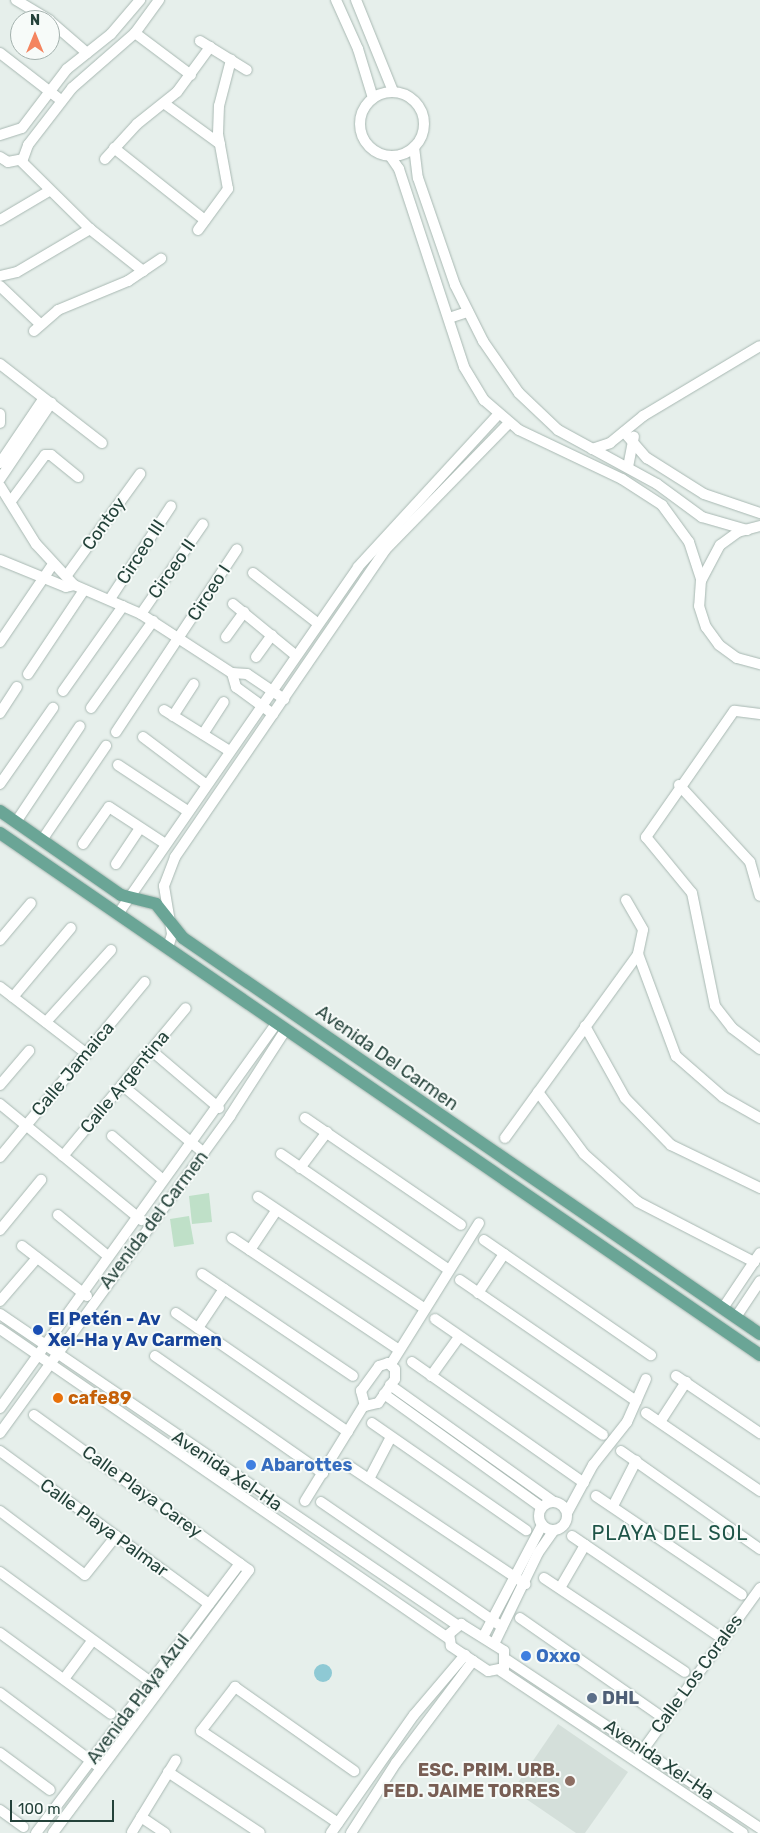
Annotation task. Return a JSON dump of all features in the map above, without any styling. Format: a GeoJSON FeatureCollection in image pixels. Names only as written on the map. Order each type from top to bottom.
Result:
{"type":"FeatureCollection","features":[{"type":"Feature","properties":{"kind":"main road","name":"Avenida Del Carmen"},"geometry":{"type":"LineString","coordinates":[[0,811],[129,897],[156,904],[183,938],[434,1113],[760,1334]]}},
{"type":"Feature","properties":{"kind":"main road","name":"Avenida Del Carmen"},"geometry":{"type":"LineString","coordinates":[[0,833],[760,1355]]}},
{"type":"Feature","properties":{"kind":"main road"},"geometry":{"type":"LineString","coordinates":[[430,1130],[434,1113]]}},
{"type":"Feature","properties":{"kind":"main road"},"geometry":{"type":"LineString","coordinates":[[555,1214],[565,1200]]}},
{"type":"Feature","properties":{"kind":"main road"},"geometry":{"type":"LineString","coordinates":[[679,1300],[690,1286]]}},
{"type":"Feature","properties":{"kind":"street"},"geometry":{"type":"LineString","coordinates":[[16,0],[33,10]]}},
{"type":"Feature","properties":{"kind":"street"},"geometry":{"type":"LineString","coordinates":[[0,135],[22,128],[49,90],[87,53],[106,38],[140,0]]}},
{"type":"Feature","properties":{"kind":"street"},"geometry":{"type":"LineString","coordinates":[[0,157],[8,162],[20,160],[62,101],[135,33],[159,0]]}},
{"type":"Feature","properties":{"kind":"street"},"geometry":{"type":"LineString","coordinates":[[336,0],[358,49],[373,98]]}},
{"type":"Feature","properties":{"kind":"street"},"geometry":{"type":"LineString","coordinates":[[356,0],[393,91]]}},
{"type":"Feature","properties":{"kind":"street"},"geometry":{"type":"LineString","coordinates":[[60,29],[87,53]]}},
{"type":"Feature","properties":{"kind":"street"},"geometry":{"type":"LineString","coordinates":[[135,33],[191,75]]}},
{"type":"Feature","properties":{"kind":"street"},"geometry":{"type":"LineString","coordinates":[[106,38],[116,49]]}},
{"type":"Feature","properties":{"kind":"street"},"geometry":{"type":"LineString","coordinates":[[200,40],[247,70]]}},
{"type":"Feature","properties":{"kind":"street"},"geometry":{"type":"LineString","coordinates":[[105,159],[114,148],[165,104],[191,75],[210,47]]}},
{"type":"Feature","properties":{"kind":"street"},"geometry":{"type":"LineString","coordinates":[[0,53],[62,101]]}},
{"type":"Feature","properties":{"kind":"street"},"geometry":{"type":"LineString","coordinates":[[198,230],[228,188],[220,144],[219,106],[231,60]]}},
{"type":"Feature","properties":{"kind":"street"},"geometry":{"type":"LineString","coordinates":[[390,156],[414,147],[424,132],[422,110],[406,94],[393,91],[373,98],[362,110],[360,130],[370,148],[390,156],[399,169],[472,382],[498,415],[509,423],[550,446],[622,478],[662,505],[689,542],[700,580],[699,606],[706,627],[737,658],[760,664]]}},
{"type":"Feature","properties":{"kind":"street"},"geometry":{"type":"LineString","coordinates":[[165,104],[220,144]]}},
{"type":"Feature","properties":{"kind":"street"},"geometry":{"type":"LineString","coordinates":[[414,147],[418,178],[468,312],[519,392],[558,430],[628,468],[702,516],[747,530]]}},
{"type":"Feature","properties":{"kind":"street"},"geometry":{"type":"LineString","coordinates":[[114,148],[205,220]]}},
{"type":"Feature","properties":{"kind":"street"},"geometry":{"type":"LineString","coordinates":[[20,160],[49,191],[90,229],[143,271]]}},
{"type":"Feature","properties":{"kind":"street"},"geometry":{"type":"LineString","coordinates":[[0,220],[49,191]]}},
{"type":"Feature","properties":{"kind":"street"},"geometry":{"type":"LineString","coordinates":[[0,276],[34,263],[90,229]]}},
{"type":"Feature","properties":{"kind":"street"},"geometry":{"type":"LineString","coordinates":[[0,286],[37,327],[82,298],[107,291],[162,259]]}},
{"type":"Feature","properties":{"kind":"street"},"geometry":{"type":"LineString","coordinates":[[449,318],[468,312]]}},
{"type":"Feature","properties":{"kind":"street"},"geometry":{"type":"LineString","coordinates":[[592,449],[624,432],[637,422],[760,346]]}},
{"type":"Feature","properties":{"kind":"street"},"geometry":{"type":"LineString","coordinates":[[0,364],[102,443]]}},
{"type":"Feature","properties":{"kind":"street"},"geometry":{"type":"LineString","coordinates":[[0,463],[47,401]]}},
{"type":"Feature","properties":{"kind":"street"},"geometry":{"type":"LineString","coordinates":[[0,479],[47,401]]}},
{"type":"Feature","properties":{"kind":"street"},"geometry":{"type":"LineString","coordinates":[[0,414],[0,423]]}},
{"type":"Feature","properties":{"kind":"street"},"geometry":{"type":"LineString","coordinates":[[118,914],[186,810],[319,618],[376,545],[498,415]]}},
{"type":"Feature","properties":{"kind":"street"},"geometry":{"type":"LineString","coordinates":[[628,468],[637,422]]}},
{"type":"Feature","properties":{"kind":"street"},"geometry":{"type":"LineString","coordinates":[[168,948],[172,934],[164,886],[171,864],[385,550],[509,423]]}},
{"type":"Feature","properties":{"kind":"street"},"geometry":{"type":"LineString","coordinates":[[550,446],[558,430]]}},
{"type":"Feature","properties":{"kind":"street"},"geometry":{"type":"LineString","coordinates":[[624,432],[647,458],[704,494],[760,513]]}},
{"type":"Feature","properties":{"kind":"street"},"geometry":{"type":"LineString","coordinates":[[11,501],[45,455],[51,454],[78,477]]}},
{"type":"Feature","properties":{"kind":"street","name":"Contoy"},"geometry":{"type":"LineString","coordinates":[[67,575],[140,474]]}},
{"type":"Feature","properties":{"kind":"street"},"geometry":{"type":"LineString","coordinates":[[0,486],[53,564],[67,575],[74,585]]}},
{"type":"Feature","properties":{"kind":"street","name":"Circeo III"},"geometry":{"type":"LineString","coordinates":[[110,599],[171,506]]}},
{"type":"Feature","properties":{"kind":"street","name":"Circeo II"},"geometry":{"type":"LineString","coordinates":[[141,614],[203,524]]}},
{"type":"Feature","properties":{"kind":"street"},"geometry":{"type":"LineString","coordinates":[[700,580],[720,545],[747,530],[760,526]]}},
{"type":"Feature","properties":{"kind":"street","name":"Circeo I"},"geometry":{"type":"LineString","coordinates":[[116,732],[237,549]]}},
{"type":"Feature","properties":{"kind":"street"},"geometry":{"type":"LineString","coordinates":[[0,560],[74,585],[141,614],[180,636],[232,673],[247,674],[284,699]]}},
{"type":"Feature","properties":{"kind":"street"},"geometry":{"type":"LineString","coordinates":[[0,642],[46,577],[53,564]]}},
{"type":"Feature","properties":{"kind":"street"},"geometry":{"type":"LineString","coordinates":[[253,573],[319,618],[336,623]]}},
{"type":"Feature","properties":{"kind":"street"},"geometry":{"type":"LineString","coordinates":[[28,674],[84,590]]}},
{"type":"Feature","properties":{"kind":"street"},"geometry":{"type":"LineString","coordinates":[[233,604],[294,654]]}},
{"type":"Feature","properties":{"kind":"street"},"geometry":{"type":"LineString","coordinates":[[63,691],[123,606]]}},
{"type":"Feature","properties":{"kind":"street"},"geometry":{"type":"LineString","coordinates":[[226,637],[244,612]]}},
{"type":"Feature","properties":{"kind":"street"},"geometry":{"type":"LineString","coordinates":[[91,708],[153,621]]}},
{"type":"Feature","properties":{"kind":"street"},"geometry":{"type":"LineString","coordinates":[[256,657],[272,635]]}},
{"type":"Feature","properties":{"kind":"street"},"geometry":{"type":"LineString","coordinates":[[232,673],[236,687],[273,714]]}},
{"type":"Feature","properties":{"kind":"street"},"geometry":{"type":"LineString","coordinates":[[173,716],[194,684]]}},
{"type":"Feature","properties":{"kind":"street"},"geometry":{"type":"LineString","coordinates":[[0,713],[18,688]]}},
{"type":"Feature","properties":{"kind":"street"},"geometry":{"type":"LineString","coordinates":[[203,734],[224,702]]}},
{"type":"Feature","properties":{"kind":"street"},"geometry":{"type":"LineString","coordinates":[[0,784],[53,708]]}},
{"type":"Feature","properties":{"kind":"street"},"geometry":{"type":"LineString","coordinates":[[164,710],[228,750]]}},
{"type":"Feature","properties":{"kind":"street"},"geometry":{"type":"LineString","coordinates":[[760,714],[734,711],[680,785],[646,837],[692,893],[716,1006],[732,1028],[760,1049]]}},
{"type":"Feature","properties":{"kind":"street"},"geometry":{"type":"LineString","coordinates":[[16,822],[80,726]]}},
{"type":"Feature","properties":{"kind":"street"},"geometry":{"type":"LineString","coordinates":[[143,737],[204,784]]}},
{"type":"Feature","properties":{"kind":"street"},"geometry":{"type":"LineString","coordinates":[[237,737],[250,748]]}},
{"type":"Feature","properties":{"kind":"street"},"geometry":{"type":"LineString","coordinates":[[42,840],[106,746]]}},
{"type":"Feature","properties":{"kind":"street"},"geometry":{"type":"LineString","coordinates":[[118,765],[186,810]]}},
{"type":"Feature","properties":{"kind":"street"},"geometry":{"type":"LineString","coordinates":[[680,785],[750,862],[760,896]]}},
{"type":"Feature","properties":{"kind":"street"},"geometry":{"type":"LineString","coordinates":[[83,844],[109,807],[164,843]]}},
{"type":"Feature","properties":{"kind":"street"},"geometry":{"type":"LineString","coordinates":[[116,864],[140,828]]}},
{"type":"Feature","properties":{"kind":"street"},"geometry":{"type":"LineString","coordinates":[[156,855],[171,864]]}},
{"type":"Feature","properties":{"kind":"street"},"geometry":{"type":"LineString","coordinates":[[505,1138],[638,954],[643,930],[626,900]]}},
{"type":"Feature","properties":{"kind":"street"},"geometry":{"type":"LineString","coordinates":[[0,940],[31,903]]}},
{"type":"Feature","properties":{"kind":"street"},"geometry":{"type":"LineString","coordinates":[[13,997],[71,928]]}},
{"type":"Feature","properties":{"kind":"street"},"geometry":{"type":"LineString","coordinates":[[46,1022],[111,950]]}},
{"type":"Feature","properties":{"kind":"street"},"geometry":{"type":"LineString","coordinates":[[638,954],[676,1056],[723,1097],[760,1118]]}},
{"type":"Feature","properties":{"kind":"street","name":"Calle Jamaica"},"geometry":{"type":"LineString","coordinates":[[0,1157],[145,982]]}},
{"type":"Feature","properties":{"kind":"street"},"geometry":{"type":"LineString","coordinates":[[0,987],[87,1054]]}},
{"type":"Feature","properties":{"kind":"street","name":"Calle Argentina"},"geometry":{"type":"LineString","coordinates":[[63,1156],[186,1008]]}},
{"type":"Feature","properties":{"kind":"street","name":"Avenida del Carmen"},"geometry":{"type":"LineString","coordinates":[[0,1408],[136,1216],[192,1145],[245,1069],[281,1026]]}},
{"type":"Feature","properties":{"kind":"street","name":"Avenida del Carmen"},"geometry":{"type":"LineString","coordinates":[[0,1433],[148,1225],[204,1153],[257,1076],[281,1026]]}},
{"type":"Feature","properties":{"kind":"street"},"geometry":{"type":"LineString","coordinates":[[585,1026],[625,1098],[671,1145],[760,1188]]}},
{"type":"Feature","properties":{"kind":"street"},"geometry":{"type":"LineString","coordinates":[[152,1051],[218,1108]]}},
{"type":"Feature","properties":{"kind":"street"},"geometry":{"type":"LineString","coordinates":[[0,1085],[29,1052]]}},
{"type":"Feature","properties":{"kind":"street"},"geometry":{"type":"LineString","coordinates":[[245,1069],[257,1076]]}},
{"type":"Feature","properties":{"kind":"street"},"geometry":{"type":"LineString","coordinates":[[123,1086],[204,1153]]}},
{"type":"Feature","properties":{"kind":"street"},"geometry":{"type":"LineString","coordinates":[[538,1092],[584,1154],[638,1202],[754,1262],[760,1280],[736,1317]]}},
{"type":"Feature","properties":{"kind":"street"},"geometry":{"type":"LineString","coordinates":[[0,1104],[148,1225]]}},
{"type":"Feature","properties":{"kind":"street"},"geometry":{"type":"LineString","coordinates":[[305,1118],[461,1225]]}},
{"type":"Feature","properties":{"kind":"street"},"geometry":{"type":"LineString","coordinates":[[300,1168],[327,1132]]}},
{"type":"Feature","properties":{"kind":"street"},"geometry":{"type":"LineString","coordinates":[[112,1136],[163,1180]]}},
{"type":"Feature","properties":{"kind":"street"},"geometry":{"type":"LineString","coordinates":[[280,1154],[449,1270]]}},
{"type":"Feature","properties":{"kind":"street"},"geometry":{"type":"LineString","coordinates":[[0,1230],[41,1180]]}},
{"type":"Feature","properties":{"kind":"street"},"geometry":{"type":"LineString","coordinates":[[258,1197],[276,1211],[425,1309]]}},
{"type":"Feature","properties":{"kind":"street"},"geometry":{"type":"LineString","coordinates":[[250,1250],[276,1211]]}},
{"type":"Feature","properties":{"kind":"street"},"geometry":{"type":"LineString","coordinates":[[58,1215],[108,1256]]}},
{"type":"Feature","properties":{"kind":"street"},"geometry":{"type":"LineString","coordinates":[[305,1501],[364,1405],[361,1391],[378,1366],[391,1364],[479,1223]]}},
{"type":"Feature","properties":{"kind":"street"},"geometry":{"type":"LineString","coordinates":[[232,1238],[400,1350]]}},
{"type":"Feature","properties":{"kind":"street"},"geometry":{"type":"LineString","coordinates":[[484,1240],[651,1354]]}},
{"type":"Feature","properties":{"kind":"street"},"geometry":{"type":"LineString","coordinates":[[22,1246],[94,1301]]}},
{"type":"Feature","properties":{"kind":"street"},"geometry":{"type":"LineString","coordinates":[[478,1293],[504,1254]]}},
{"type":"Feature","properties":{"kind":"street"},"geometry":{"type":"LineString","coordinates":[[0,1301],[37,1258]]}},
{"type":"Feature","properties":{"kind":"street"},"geometry":{"type":"LineString","coordinates":[[722,1308],[754,1262]]}},
{"type":"Feature","properties":{"kind":"street"},"geometry":{"type":"LineString","coordinates":[[202,1274],[353,1376]]}},
{"type":"Feature","properties":{"kind":"street"},"geometry":{"type":"LineString","coordinates":[[460,1280],[636,1401]]}},
{"type":"Feature","properties":{"kind":"street"},"geometry":{"type":"LineString","coordinates":[[198,1328],[224,1289]]}},
{"type":"Feature","properties":{"kind":"street"},"geometry":{"type":"LineString","coordinates":[[176,1313],[348,1432]]}},
{"type":"Feature","properties":{"kind":"street","name":"Avenida Xel-Ha"},"geometry":{"type":"LineString","coordinates":[[0,1314],[55,1355],[436,1611],[457,1625],[465,1625],[483,1636],[494,1644],[507,1660],[760,1828]]}},
{"type":"Feature","properties":{"kind":"street"},"geometry":{"type":"LineString","coordinates":[[435,1319],[458,1337],[603,1435]]}},
{"type":"Feature","properties":{"kind":"street","name":"Avenida Xel-Ha"},"geometry":{"type":"LineString","coordinates":[[0,1329],[35,1357],[427,1623],[448,1638],[469,1658],[492,1672],[501,1671],[743,1833]]}},
{"type":"Feature","properties":{"kind":"street"},"geometry":{"type":"LineString","coordinates":[[431,1376],[458,1337]]}},
{"type":"Feature","properties":{"kind":"street"},"geometry":{"type":"LineString","coordinates":[[155,1356],[322,1473]]}},
{"type":"Feature","properties":{"kind":"street"},"geometry":{"type":"LineString","coordinates":[[412,1362],[584,1483]]}},
{"type":"Feature","properties":{"kind":"street"},"geometry":{"type":"LineString","coordinates":[[364,1405],[375,1405],[390,1385],[396,1372],[391,1364]]}},
{"type":"Feature","properties":{"kind":"street"},"geometry":{"type":"LineString","coordinates":[[676,1376],[760,1433]]}},
{"type":"Feature","properties":{"kind":"street"},"geometry":{"type":"LineString","coordinates":[[494,1644],[525,1584],[538,1553],[554,1530],[566,1522],[567,1513],[636,1401],[646,1379]]}},
{"type":"Feature","properties":{"kind":"street"},"geometry":{"type":"LineString","coordinates":[[660,1422],[686,1382]]}},
{"type":"Feature","properties":{"kind":"street"},"geometry":{"type":"LineString","coordinates":[[390,1385],[567,1513]]}},
{"type":"Feature","properties":{"kind":"street"},"geometry":{"type":"LineString","coordinates":[[384,1394],[541,1507]]}},
{"type":"Feature","properties":{"kind":"street"},"geometry":{"type":"LineString","coordinates":[[646,1413],[760,1491]]}},
{"type":"Feature","properties":{"kind":"street","name":"Calle Playa Carey"},"geometry":{"type":"LineString","coordinates":[[34,1415],[249,1570]]}},
{"type":"Feature","properties":{"kind":"street"},"geometry":{"type":"LineString","coordinates":[[372,1423],[526,1530]]}},
{"type":"Feature","properties":{"kind":"street"},"geometry":{"type":"LineString","coordinates":[[369,1479],[391,1437]]}},
{"type":"Feature","properties":{"kind":"street"},"geometry":{"type":"LineString","coordinates":[[621,1451],[760,1548]]}},
{"type":"Feature","properties":{"kind":"street","name":"Calle Playa Palmar"},"geometry":{"type":"LineString","coordinates":[[0,1452],[208,1604]]}},
{"type":"Feature","properties":{"kind":"street"},"geometry":{"type":"LineString","coordinates":[[613,1506],[636,1461]]}},
{"type":"Feature","properties":{"kind":"street"},"geometry":{"type":"LineString","coordinates":[[346,1464],[514,1579],[525,1584]]}},
{"type":"Feature","properties":{"kind":"street"},"geometry":{"type":"LineString","coordinates":[[596,1496],[742,1595]]}},
{"type":"Feature","properties":{"kind":"street"},"geometry":{"type":"LineString","coordinates":[[321,1502],[502,1627]]}},
{"type":"Feature","properties":{"kind":"street"},"geometry":{"type":"LineString","coordinates":[[541,1507],[554,1502]]}},
{"type":"Feature","properties":{"kind":"street"},"geometry":{"type":"LineString","coordinates":[[483,1636],[542,1525],[541,1507]]}},
{"type":"Feature","properties":{"kind":"street"},"geometry":{"type":"LineString","coordinates":[[0,1511],[85,1575],[116,1536]]}},
{"type":"Feature","properties":{"kind":"street"},"geometry":{"type":"LineString","coordinates":[[542,1525],[554,1530]]}},
{"type":"Feature","properties":{"kind":"street"},"geometry":{"type":"LineString","coordinates":[[572,1536],[723,1639]]}},
{"type":"Feature","properties":{"kind":"street"},"geometry":{"type":"LineString","coordinates":[[560,1588],[585,1545]]}},
{"type":"Feature","properties":{"kind":"street","name":"Avenida Playa Azul"},"geometry":{"type":"LineString","coordinates":[[36,1833],[61,1795],[93,1762],[240,1563]]}},
{"type":"Feature","properties":{"kind":"street","name":"Avenida Playa Azul"},"geometry":{"type":"LineString","coordinates":[[53,1833],[103,1770],[249,1570]]}},
{"type":"Feature","properties":{"kind":"street"},"geometry":{"type":"LineString","coordinates":[[0,1572],[92,1641],[152,1682]]}},
{"type":"Feature","properties":{"kind":"street"},"geometry":{"type":"LineString","coordinates":[[544,1578],[684,1672]]}},
{"type":"Feature","properties":{"kind":"street","name":"Calle Los Corales"},"geometry":{"type":"LineString","coordinates":[[635,1761],[760,1588]]}},
{"type":"Feature","properties":{"kind":"street"},"geometry":{"type":"LineString","coordinates":[[427,1623],[436,1611]]}},
{"type":"Feature","properties":{"kind":"street"},"geometry":{"type":"LineString","coordinates":[[520,1618],[665,1719]]}},
{"type":"Feature","properties":{"kind":"street"},"geometry":{"type":"LineString","coordinates":[[448,1638],[457,1625]]}},
{"type":"Feature","properties":{"kind":"street"},"geometry":{"type":"LineString","coordinates":[[0,1632],[110,1714]]}},
{"type":"Feature","properties":{"kind":"street"},"geometry":{"type":"LineString","coordinates":[[64,1678],[92,1641]]}},
{"type":"Feature","properties":{"kind":"street"},"geometry":{"type":"LineString","coordinates":[[331,1833],[402,1732],[436,1690],[469,1658]]}},
{"type":"Feature","properties":{"kind":"street"},"geometry":{"type":"LineString","coordinates":[[351,1833],[469,1658]]}},
{"type":"Feature","properties":{"kind":"street"},"geometry":{"type":"LineString","coordinates":[[501,1671],[507,1660]]}},
{"type":"Feature","properties":{"kind":"street"},"geometry":{"type":"LineString","coordinates":[[338,1823],[201,1731],[234,1687],[354,1771]]}},
{"type":"Feature","properties":{"kind":"street"},"geometry":{"type":"LineString","coordinates":[[436,1690],[444,1696]]}},
{"type":"Feature","properties":{"kind":"street"},"geometry":{"type":"LineString","coordinates":[[0,1694],[103,1770]]}},
{"type":"Feature","properties":{"kind":"street"},"geometry":{"type":"LineString","coordinates":[[552,1705],[559,1694]]}},
{"type":"Feature","properties":{"kind":"street"},"geometry":{"type":"LineString","coordinates":[[402,1732],[413,1740]]}},
{"type":"Feature","properties":{"kind":"street"},"geometry":{"type":"LineString","coordinates":[[0,1753],[50,1790]]}},
{"type":"Feature","properties":{"kind":"street"},"geometry":{"type":"LineString","coordinates":[[132,1832],[176,1760]]}},
{"type":"Feature","properties":{"kind":"street"},"geometry":{"type":"LineString","coordinates":[[168,1772],[260,1833]]}},
{"type":"Feature","properties":{"kind":"street"},"geometry":{"type":"LineString","coordinates":[[0,1810],[23,1827]]}},
{"type":"Feature","properties":{"kind":"street"},"geometry":{"type":"LineString","coordinates":[[141,1817],[165,1833]]}},
{"type":"Feature","properties":{"kind":"shaded area","name":"ESC. PRIM. URB. FED. JAIME TORRES"},"geometry":{"type":"Polygon","coordinates":[[[558,1724],[628,1772],[585,1833],[576,1833],[513,1790],[558,1724]]]}},
{"type":"Feature","properties":{"kind":"green space"},"geometry":{"type":"Polygon","coordinates":[[[209,1193],[212,1222],[192,1224],[189,1196],[209,1193]]]}},
{"type":"Feature","properties":{"kind":"green space"},"geometry":{"type":"Polygon","coordinates":[[[189,1216],[194,1244],[174,1247],[170,1219],[189,1216]]]}},
{"type":"Feature","properties":{"kind":"water"},"geometry":{"type":"Polygon","coordinates":[[[323,1664],[329,1667],[332,1673],[329,1679],[323,1682],[317,1679],[314,1673],[317,1667],[323,1664]]]}},
{"type":"Feature","properties":{"kind":"place","name":"El Petén - Av Xel-Ha y Av Carmen"},"geometry":{"type":"Point","coordinates":[38,1330]}},
{"type":"Feature","properties":{"kind":"place","name":"cafe89"},"geometry":{"type":"Point","coordinates":[58,1398]}},
{"type":"Feature","properties":{"kind":"place","name":"Abarottes"},"geometry":{"type":"Point","coordinates":[251,1465]}},
{"type":"Feature","properties":{"kind":"place","name":"Oxxo"},"geometry":{"type":"Point","coordinates":[526,1656]}},
{"type":"Feature","properties":{"kind":"place","name":"DHL"},"geometry":{"type":"Point","coordinates":[592,1698]}},
{"type":"Feature","properties":{"kind":"place","name":"ESC. PRIM. URB. FED. JAIME TORRES"},"geometry":{"type":"Point","coordinates":[570,1781]}},
{"type":"Feature","properties":{"kind":"district","name":"PLAYA DEL SOL"},"geometry":{"type":"Point","coordinates":[670,1533]}}]}
